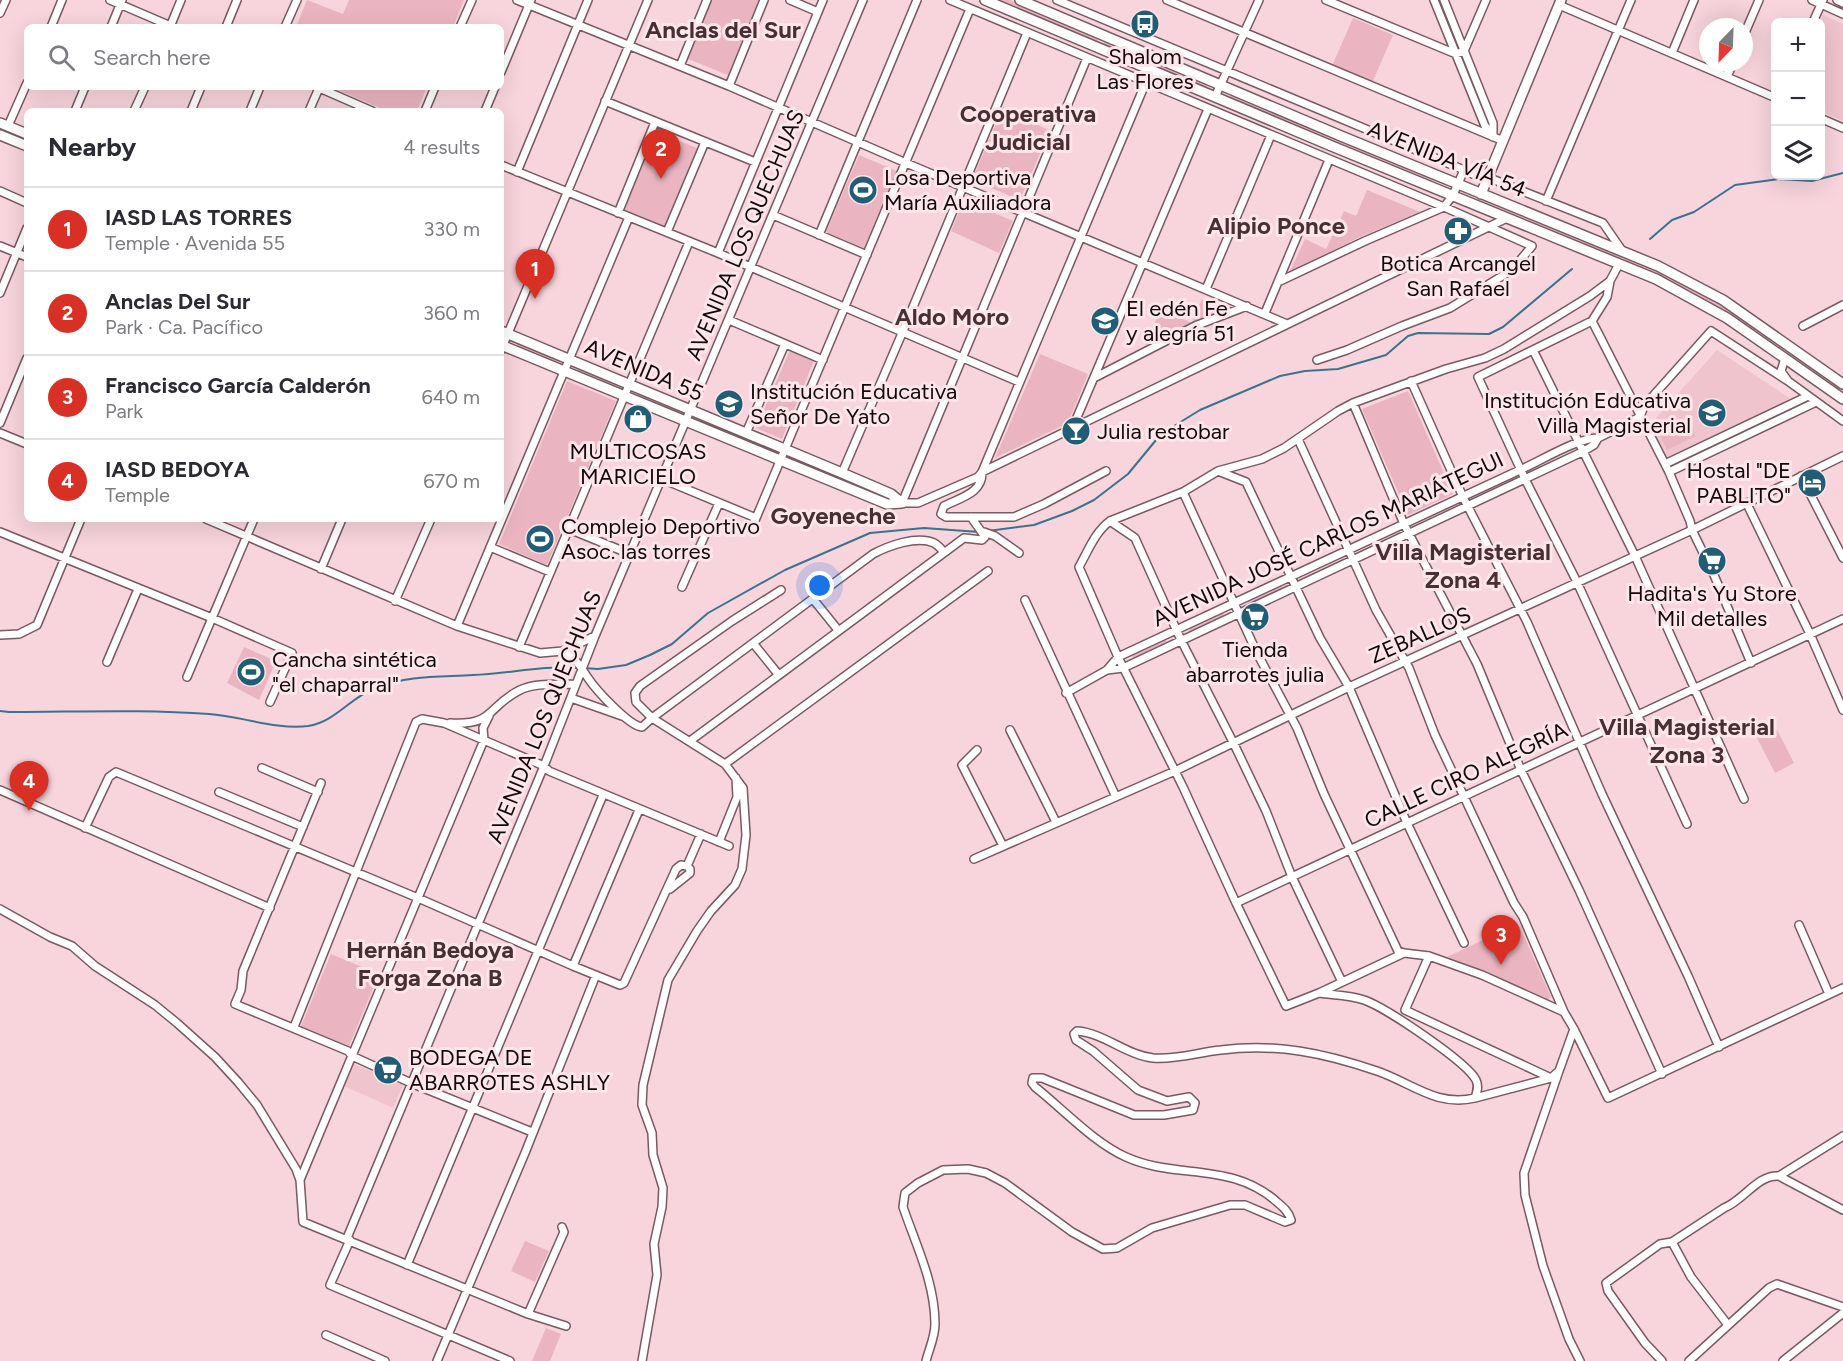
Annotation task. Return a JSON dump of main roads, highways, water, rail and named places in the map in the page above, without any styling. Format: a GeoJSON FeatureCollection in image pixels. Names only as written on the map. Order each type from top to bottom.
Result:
{"type":"FeatureCollection","features":[{"type":"Feature","properties":{"kind":"main road","name":"AVENIDA VÍA 54"},"geometry":{"type":"LineString","coordinates":[[985,0],[1656,279],[1727,318],[1843,399]]}},
{"type":"Feature","properties":{"kind":"main road","name":"AVENIDA VÍA 54"},"geometry":{"type":"LineString","coordinates":[[1020,0],[1480,194],[1658,266],[1723,300],[1843,384]]}},
{"type":"Feature","properties":{"kind":"main road"},"geometry":{"type":"LineString","coordinates":[[1480,194],[1497,138],[1560,2]]}},
{"type":"Feature","properties":{"kind":"main road"},"geometry":{"type":"LineString","coordinates":[[4,125],[24,133]]}},
{"type":"Feature","properties":{"kind":"main road"},"geometry":{"type":"LineString","coordinates":[[0,135],[24,146]]}},
{"type":"Feature","properties":{"kind":"main road","name":"AVENIDA 55"},"geometry":{"type":"LineString","coordinates":[[504,333],[842,473],[891,494],[902,503],[887,504],[504,347]]}},
{"type":"Feature","properties":{"kind":"waterway"},"geometry":{"type":"LineString","coordinates":[[1650,239],[1672,220],[1694,212],[1735,185],[1779,179],[1812,181],[1843,173]]}},
{"type":"Feature","properties":{"kind":"waterway"},"geometry":{"type":"LineString","coordinates":[[988,531],[1034,525],[1094,500],[1128,474],[1161,434],[1200,410],[1280,376],[1305,371],[1338,369],[1386,355],[1408,336],[1418,333],[1489,334],[1503,327],[1572,269]]}},
{"type":"Feature","properties":{"kind":"waterway"},"geometry":{"type":"LineString","coordinates":[[583,668],[598,669],[626,665],[650,655],[672,644],[708,613],[785,570],[870,533],[924,528],[979,532]]}},
{"type":"Feature","properties":{"kind":"waterway"},"geometry":{"type":"LineString","coordinates":[[0,711],[184,712],[221,715],[296,727],[318,724],[335,715],[366,692],[400,681],[423,677],[577,668]]}},
{"type":"Feature","properties":{"kind":"place","name":"Shalom Las Flores"},"geometry":{"type":"Point","coordinates":[1145,24]}},
{"type":"Feature","properties":{"kind":"place","name":"Anclas Del Sur"},"geometry":{"type":"Point","coordinates":[661,179]}},
{"type":"Feature","properties":{"kind":"place","name":"Losa Deportiva María Auxiliadora"},"geometry":{"type":"Point","coordinates":[863,190]}},
{"type":"Feature","properties":{"kind":"place","name":"Botica Arcangel San Rafael"},"geometry":{"type":"Point","coordinates":[1458,231]}},
{"type":"Feature","properties":{"kind":"place","name":"IASD LAS TORRES"},"geometry":{"type":"Point","coordinates":[535,299]}},
{"type":"Feature","properties":{"kind":"place","name":"El edén Fe y alegría 51"},"geometry":{"type":"Point","coordinates":[1105,321]}},
{"type":"Feature","properties":{"kind":"place","name":"Institución Educativa Señor De Yato"},"geometry":{"type":"Point","coordinates":[729,404]}},
{"type":"Feature","properties":{"kind":"place","name":"Institución Educativa Villa Magisterial"},"geometry":{"type":"Point","coordinates":[1712,413]}},
{"type":"Feature","properties":{"kind":"place","name":"MULTICOSAS MARICIELO"},"geometry":{"type":"Point","coordinates":[638,419]}},
{"type":"Feature","properties":{"kind":"place","name":"Julia restobar"},"geometry":{"type":"Point","coordinates":[1076,431]}},
{"type":"Feature","properties":{"kind":"place","name":"Hostal \"DE PABLITO\""},"geometry":{"type":"Point","coordinates":[1812,483]}},
{"type":"Feature","properties":{"kind":"place","name":"Complejo Deportivo Asoc. las torres"},"geometry":{"type":"Point","coordinates":[540,539]}},
{"type":"Feature","properties":{"kind":"place","name":"Hadita's Yu Store Mil detalles"},"geometry":{"type":"Point","coordinates":[1712,561]}},
{"type":"Feature","properties":{"kind":"place","name":"Tienda abarrotes julia"},"geometry":{"type":"Point","coordinates":[1255,617]}},
{"type":"Feature","properties":{"kind":"place","name":"Cancha sintética \"el chaparral\""},"geometry":{"type":"Point","coordinates":[251,672]}},
{"type":"Feature","properties":{"kind":"place","name":"IASD BEDOYA"},"geometry":{"type":"Point","coordinates":[29,811]}},
{"type":"Feature","properties":{"kind":"place","name":"Francisco García Calderón"},"geometry":{"type":"Point","coordinates":[1501,965]}},
{"type":"Feature","properties":{"kind":"place","name":"BODEGA DE ABARROTES ASHLY"},"geometry":{"type":"Point","coordinates":[388,1070]}},
{"type":"Feature","properties":{"kind":"district","name":"Anclas del Sur"},"geometry":{"type":"Point","coordinates":[723,29]}},
{"type":"Feature","properties":{"kind":"district","name":"Cooperativa Judicial"},"geometry":{"type":"Point","coordinates":[1028,127]}},
{"type":"Feature","properties":{"kind":"district","name":"Alipio Ponce"},"geometry":{"type":"Point","coordinates":[1276,225]}},
{"type":"Feature","properties":{"kind":"district","name":"Aldo Moro"},"geometry":{"type":"Point","coordinates":[952,316]}},
{"type":"Feature","properties":{"kind":"district","name":"Goyeneche"},"geometry":{"type":"Point","coordinates":[833,515]}},
{"type":"Feature","properties":{"kind":"district","name":"Villa Magisterial Zona 4"},"geometry":{"type":"Point","coordinates":[1463,565]}},
{"type":"Feature","properties":{"kind":"district","name":"Villa Magisterial Zona 3"},"geometry":{"type":"Point","coordinates":[1687,740]}},
{"type":"Feature","properties":{"kind":"district","name":"Hernán Bedoya Forga Zona B"},"geometry":{"type":"Point","coordinates":[430,963]}}]}
